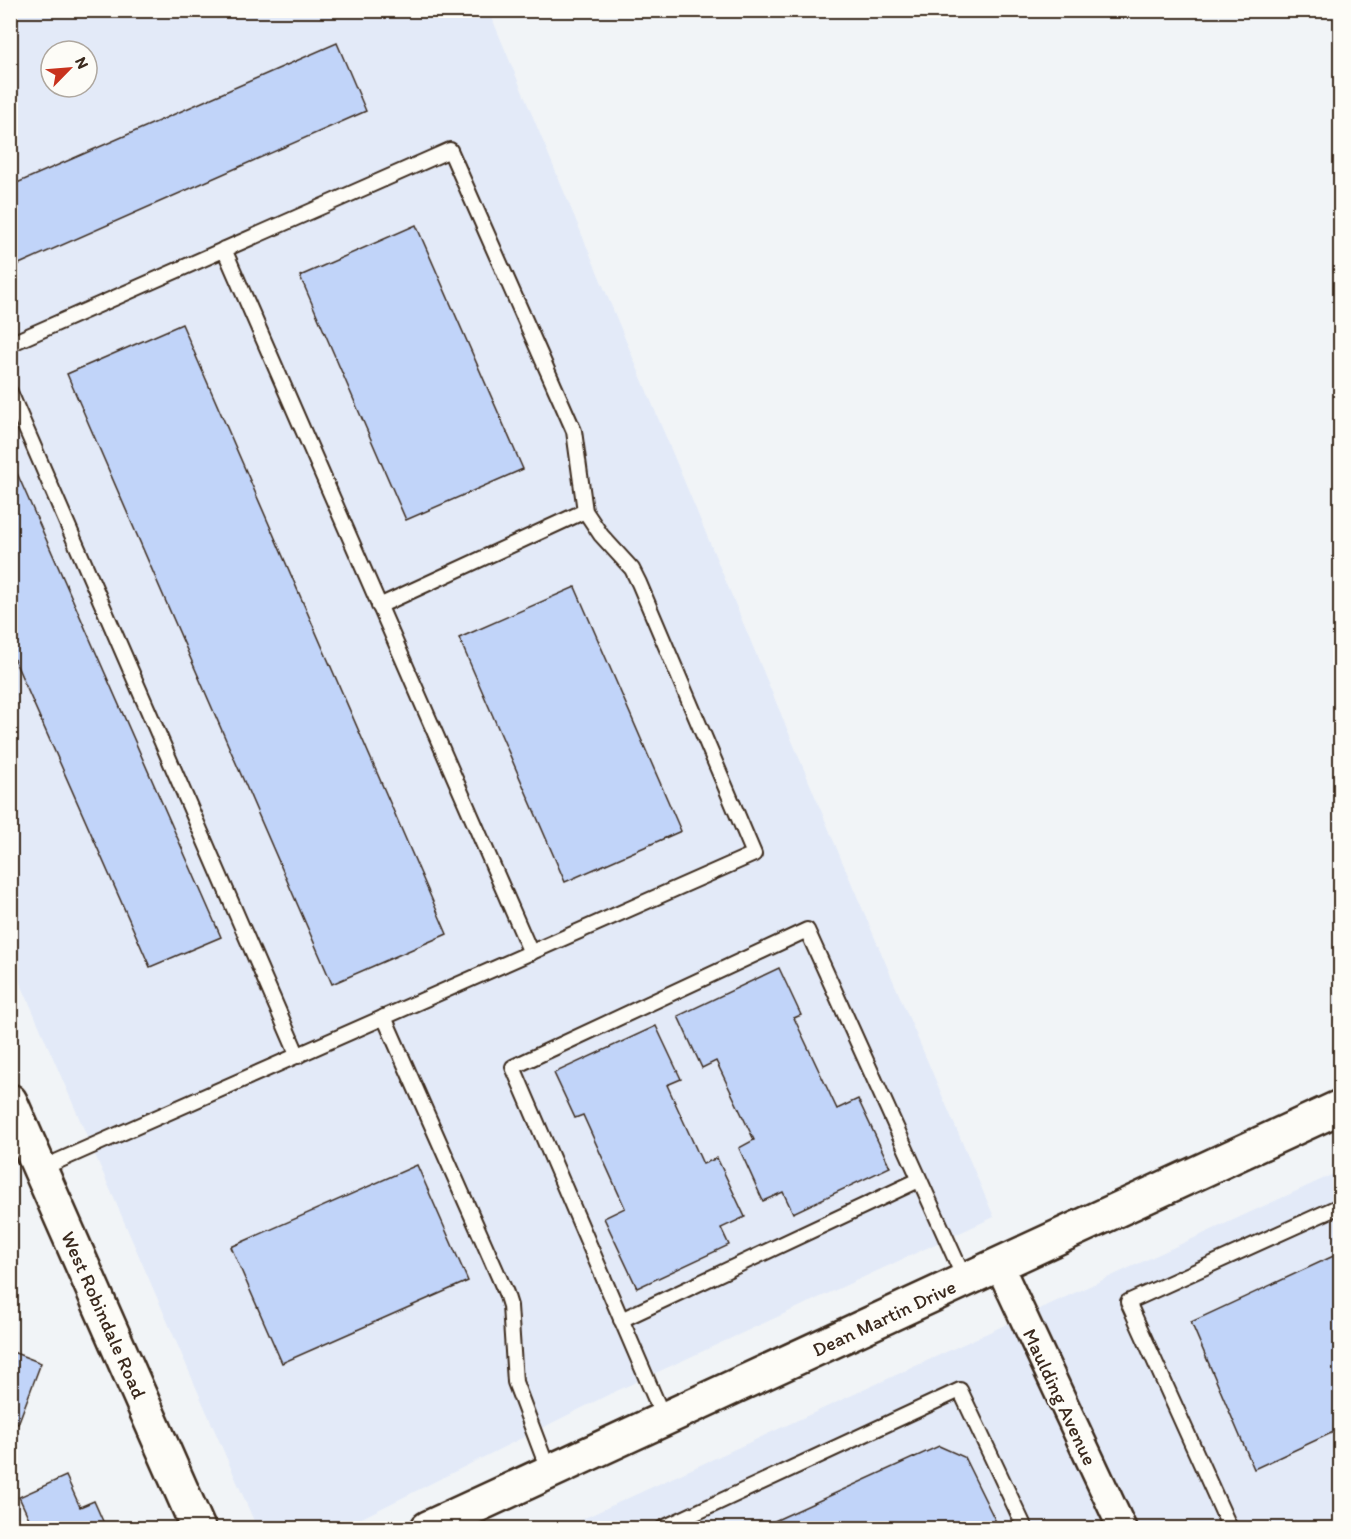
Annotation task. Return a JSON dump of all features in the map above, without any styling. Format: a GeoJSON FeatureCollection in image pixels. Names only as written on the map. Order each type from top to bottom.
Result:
{"type":"FeatureCollection","features":[{"type":"Feature","properties":{"kind":"main road","name":"West Robindale Road"},"geometry":{"type":"LineString","coordinates":[[10,1101],[198,1528]]}},
{"type":"Feature","properties":{"kind":"main road","name":"Dean Martin Drive"},"geometry":{"type":"LineString","coordinates":[[428,1528],[1341,1107]]}},
{"type":"Feature","properties":{"kind":"street","name":"Maulding Avenue"},"geometry":{"type":"LineString","coordinates":[[999,1265],[1122,1528]]}},
{"type":"Feature","properties":{"kind":"lane"},"geometry":{"type":"LineString","coordinates":[[10,344],[450,150],[574,431],[585,511],[601,535],[632,569],[639,583],[754,854],[40,1169]]}},
{"type":"Feature","properties":{"kind":"lane"},"geometry":{"type":"LineString","coordinates":[[225,249],[531,953]]}},
{"type":"Feature","properties":{"kind":"lane"},"geometry":{"type":"LineString","coordinates":[[10,392],[298,1056]]}},
{"type":"Feature","properties":{"kind":"lane"},"geometry":{"type":"LineString","coordinates":[[380,606],[585,511]]}},
{"type":"Feature","properties":{"kind":"lane"},"geometry":{"type":"LineString","coordinates":[[664,1419],[513,1067],[807,930],[965,1281]]}},
{"type":"Feature","properties":{"kind":"lane"},"geometry":{"type":"LineString","coordinates":[[384,1017],[506,1293],[510,1306],[514,1382],[549,1472]]}},
{"type":"Feature","properties":{"kind":"lane"},"geometry":{"type":"LineString","coordinates":[[621,1320],[920,1180]]}},
{"type":"Feature","properties":{"kind":"lane"},"geometry":{"type":"LineString","coordinates":[[1230,1528],[1128,1302],[1341,1206]]}},
{"type":"Feature","properties":{"kind":"lane"},"geometry":{"type":"LineString","coordinates":[[663,1528],[960,1390],[1025,1528]]}},
{"type":"Feature","properties":{"kind":"shaded area"},"geometry":{"type":"Polygon","coordinates":[[[10,11],[489,11],[842,861],[994,1217],[610,1394],[342,1528],[257,1528],[11,961],[10,11]]]}},
{"type":"Feature","properties":{"kind":"shaded area"},"geometry":{"type":"Polygon","coordinates":[[[1340,1171],[1340,1528],[563,1528],[1340,1171]]]}},
{"type":"Feature","properties":{"kind":"building"},"geometry":{"type":"Polygon","coordinates":[[[337,43],[366,111],[10,268],[10,186],[337,43]]]}},
{"type":"Feature","properties":{"kind":"building"},"geometry":{"type":"Polygon","coordinates":[[[416,225],[523,469],[406,520],[300,276],[416,225]]]}},
{"type":"Feature","properties":{"kind":"building"},"geometry":{"type":"Polygon","coordinates":[[[182,324],[447,934],[332,984],[67,374],[182,324]]]}},
{"type":"Feature","properties":{"kind":"building"},"geometry":{"type":"Polygon","coordinates":[[[13,464],[221,937],[150,967],[10,650],[10,465],[13,464]]]}},
{"type":"Feature","properties":{"kind":"building"},"geometry":{"type":"Polygon","coordinates":[[[575,587],[681,831],[565,882],[459,638],[575,587]]]}},
{"type":"Feature","properties":{"kind":"building"},"geometry":{"type":"Polygon","coordinates":[[[779,968],[801,1015],[794,1018],[837,1109],[858,1099],[890,1167],[793,1213],[783,1192],[763,1201],[739,1148],[754,1140],[716,1061],[702,1068],[678,1016],[779,968]]]}},
{"type":"Feature","properties":{"kind":"building"},"geometry":{"type":"Polygon","coordinates":[[[656,1026],[681,1079],[667,1085],[703,1164],[717,1158],[745,1217],[721,1228],[729,1245],[637,1288],[604,1218],[625,1208],[583,1115],[575,1118],[554,1073],[656,1026]]]}},
{"type":"Feature","properties":{"kind":"building"},"geometry":{"type":"Polygon","coordinates":[[[417,1165],[468,1281],[282,1363],[231,1247],[417,1165]]]}},
{"type":"Feature","properties":{"kind":"building"},"geometry":{"type":"Polygon","coordinates":[[[1340,1253],[1340,1429],[1254,1469],[1191,1322],[1340,1253]]]}},
{"type":"Feature","properties":{"kind":"building"},"geometry":{"type":"Polygon","coordinates":[[[10,1351],[41,1363],[18,1424],[10,1421],[10,1351]]]}},
{"type":"Feature","properties":{"kind":"building"},"geometry":{"type":"Polygon","coordinates":[[[939,1446],[964,1457],[999,1528],[759,1528],[939,1446]]]}},
{"type":"Feature","properties":{"kind":"building"},"geometry":{"type":"Polygon","coordinates":[[[66,1476],[80,1507],[94,1501],[106,1528],[47,1528],[43,1520],[32,1525],[19,1497],[66,1476]]]}}]}
